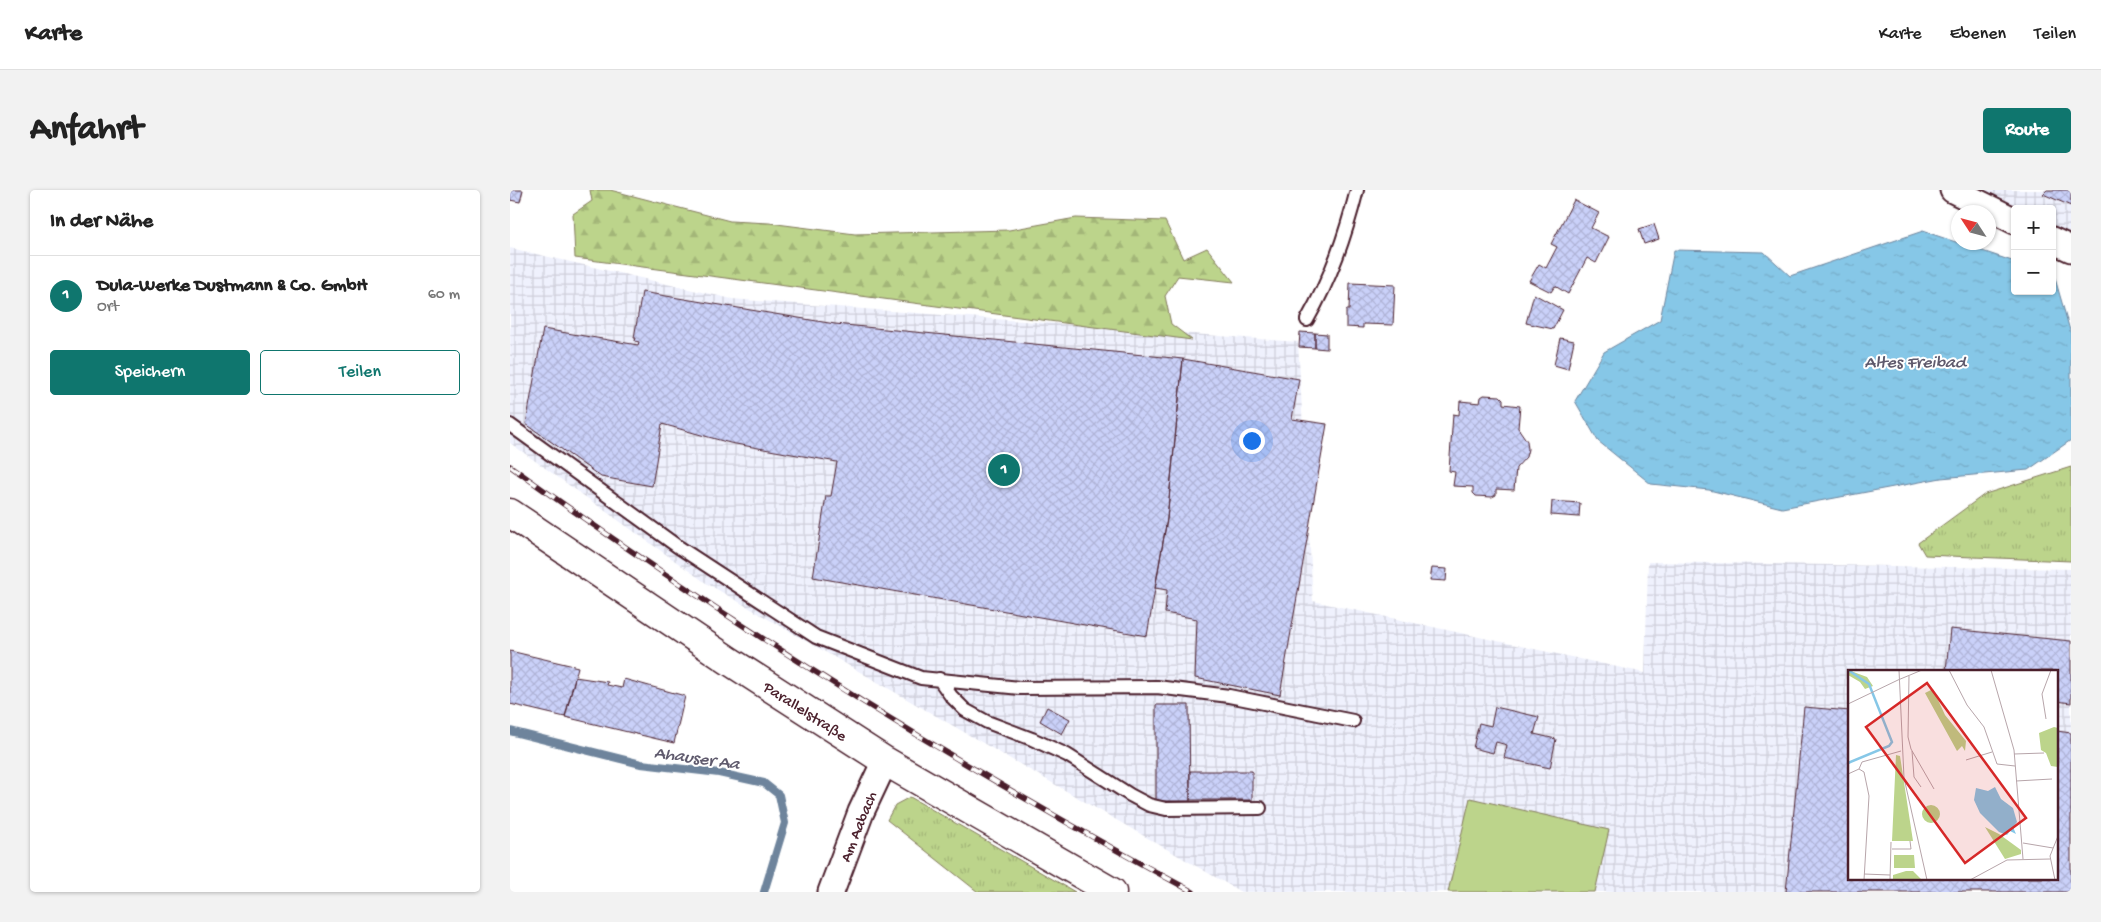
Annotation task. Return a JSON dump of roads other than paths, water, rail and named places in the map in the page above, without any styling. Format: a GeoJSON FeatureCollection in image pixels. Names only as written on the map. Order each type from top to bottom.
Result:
{"type":"FeatureCollection","features":[{"type":"Feature","properties":{"kind":"main road","name":"Parallelstraße"},"geometry":{"type":"LineString","coordinates":[[510,512],[728,660],[885,761],[1112,892]]}},
{"type":"Feature","properties":{"kind":"street"},"geometry":{"type":"LineString","coordinates":[[1952,190],[2011,219]]}},
{"type":"Feature","properties":{"kind":"street"},"geometry":{"type":"LineString","coordinates":[[2056,242],[2071,249]]}},
{"type":"Feature","properties":{"kind":"street","name":"Am Aabach"},"geometry":{"type":"LineString","coordinates":[[831,892],[861,812],[885,761]]}},
{"type":"Feature","properties":{"kind":"lane"},"geometry":{"type":"LineString","coordinates":[[1307,320],[1325,288],[1344,237],[1357,190]]}},
{"type":"Feature","properties":{"kind":"lane"},"geometry":{"type":"LineString","coordinates":[[510,425],[677,546],[816,637],[921,678],[1020,688],[1157,687],[1229,696],[1353,721]]}},
{"type":"Feature","properties":{"kind":"lane"},"geometry":{"type":"LineString","coordinates":[[939,680],[965,710],[987,722],[1032,738],[1067,755],[1130,796],[1149,805],[1166,810],[1260,808]]}},
{"type":"Feature","properties":{"kind":"water","name":"Altes Freibad"},"geometry":{"type":"Polygon","coordinates":[[[1923,231],[1951,240],[1951,250],[1979,250],[2011,261],[2011,295],[2056,295],[2056,282],[2071,334],[2071,440],[2028,470],[1941,478],[1782,508],[1709,490],[1651,484],[1598,441],[1575,401],[1604,352],[1660,320],[1674,250],[1764,252],[1790,276],[1923,231]]]}},
{"type":"Feature","properties":{"kind":"waterway","name":"Ahauser Aa"},"geometry":{"type":"LineString","coordinates":[[510,731],[641,764],[719,773],[764,783],[779,795],[785,823],[764,892]]}},
{"type":"Feature","properties":{"kind":"railway"},"geometry":{"type":"LineString","coordinates":[[510,466],[675,581],[844,690],[1017,794],[1193,892]]}},
{"type":"Feature","properties":{"kind":"place","name":"Dula-Werke Dustmann & Co. GmbH"},"geometry":{"type":"Point","coordinates":[1004,470]}}]}
